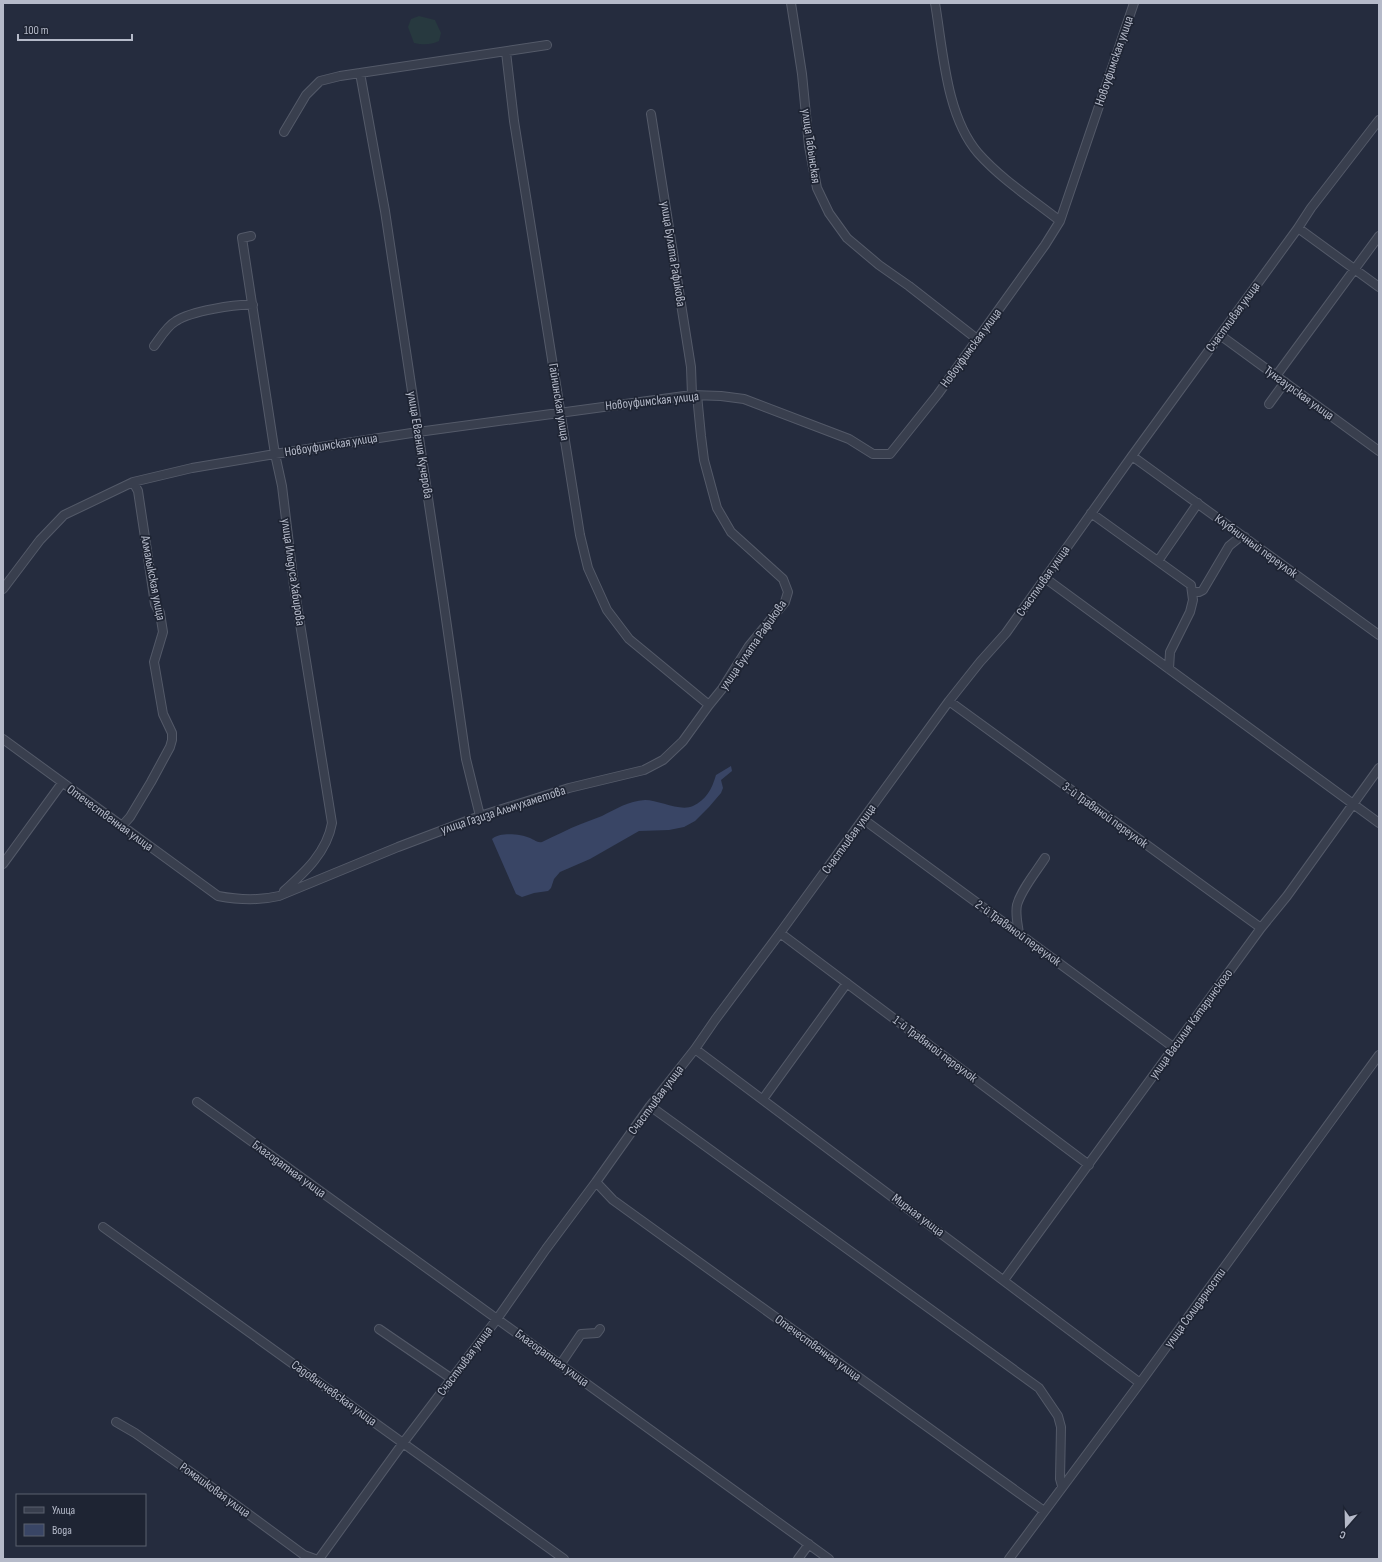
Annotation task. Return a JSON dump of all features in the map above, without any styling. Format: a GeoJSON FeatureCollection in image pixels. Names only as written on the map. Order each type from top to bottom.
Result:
{"type":"FeatureCollection","features":[{"type":"Feature","properties":{"kind":"street","name":"улица Табынская"},"geometry":{"type":"LineString","coordinates":[[791,3],[802,74],[810,153],[817,188],[829,213],[847,238],[879,265],[909,286],[977,339]]}},
{"type":"Feature","properties":{"kind":"street"},"geometry":{"type":"LineString","coordinates":[[935,3],[950,94],[957,116],[967,138],[977,152],[994,169],[1060,221]]}},
{"type":"Feature","properties":{"kind":"street","name":"Новоуфимская улица"},"geometry":{"type":"LineString","coordinates":[[3,589],[40,540],[64,515],[133,482],[192,468],[418,432],[694,395],[722,396],[744,399],[849,439],[874,454],[890,454],[938,394],[1046,245],[1060,221],[1134,3]]}},
{"type":"Feature","properties":{"kind":"street"},"geometry":{"type":"LineString","coordinates":[[284,132],[306,95],[320,81],[340,76],[547,45]]}},
{"type":"Feature","properties":{"kind":"street","name":"Гайнинская улица"},"geometry":{"type":"LineString","coordinates":[[506,52],[514,121],[560,412],[580,535],[588,568],[607,610],[629,639],[709,705]]}},
{"type":"Feature","properties":{"kind":"street","name":"улица Евгения Кучерова"},"geometry":{"type":"LineString","coordinates":[[360,73],[385,211],[466,759],[480,816]]}},
{"type":"Feature","properties":{"kind":"street","name":"улица Булата Рафикова"},"geometry":{"type":"LineString","coordinates":[[651,114],[690,360],[704,460],[717,508],[731,532],[783,579],[788,592],[785,602],[749,646],[722,689],[709,705]]}},
{"type":"Feature","properties":{"kind":"street","name":"Счастливая улица"},"geometry":{"type":"LineString","coordinates":[[319,1559],[403,1443],[498,1319],[546,1249],[650,1106],[780,933],[949,701],[980,662],[1006,633],[1311,208],[1378,122]]}},
{"type":"Feature","properties":{"kind":"street"},"geometry":{"type":"LineString","coordinates":[[1298,228],[1379,287]]}},
{"type":"Feature","properties":{"kind":"street","name":"улица Ильдуса Хабирова"},"geometry":{"type":"LineString","coordinates":[[251,236],[242,238],[275,454],[282,486],[294,586],[332,823],[326,843],[316,859],[279,896]]}},
{"type":"Feature","properties":{"kind":"street"},"geometry":{"type":"LineString","coordinates":[[1276,376],[1379,236]]}},
{"type":"Feature","properties":{"kind":"street"},"geometry":{"type":"LineString","coordinates":[[154,346],[169,327],[185,316],[243,304],[253,305]]}},
{"type":"Feature","properties":{"kind":"street","name":"Тунгаурская улица"},"geometry":{"type":"LineString","coordinates":[[1220,335],[1379,451]]}},
{"type":"Feature","properties":{"kind":"street"},"geometry":{"type":"LineString","coordinates":[[1270,404],[1285,382]]}},
{"type":"Feature","properties":{"kind":"street","name":"Клубничный переулок"},"geometry":{"type":"LineString","coordinates":[[1132,456],[1379,636]]}},
{"type":"Feature","properties":{"kind":"street","name":"Алмалыкская улица"},"geometry":{"type":"LineString","coordinates":[[122,826],[151,782],[170,747],[172,740],[172,733],[163,714],[154,662],[162,632],[162,622],[156,604],[138,491],[133,482]]}},
{"type":"Feature","properties":{"kind":"street"},"geometry":{"type":"LineString","coordinates":[[1158,561],[1198,503]]}},
{"type":"Feature","properties":{"kind":"street"},"geometry":{"type":"LineString","coordinates":[[1091,513],[1191,585],[1192,592],[1190,612],[1170,652],[1169,669]]}},
{"type":"Feature","properties":{"kind":"street"},"geometry":{"type":"LineString","coordinates":[[1192,592],[1199,592],[1203,590],[1229,546],[1240,537],[1244,537]]}},
{"type":"Feature","properties":{"kind":"street"},"geometry":{"type":"LineString","coordinates":[[1045,578],[1379,823]]}},
{"type":"Feature","properties":{"kind":"street","name":"3-й Травяной переулок"},"geometry":{"type":"LineString","coordinates":[[949,701],[1261,928]]}},
{"type":"Feature","properties":{"kind":"street","name":"улица Газиза Альмухаметова"},"geometry":{"type":"LineString","coordinates":[[218,896],[248,900],[267,899],[279,896],[398,847],[480,816],[569,788],[644,770],[663,760],[683,741],[709,705]]}},
{"type":"Feature","properties":{"kind":"street","name":"Отечественная улица"},"geometry":{"type":"LineString","coordinates":[[3,739],[218,896]]}},
{"type":"Feature","properties":{"kind":"street","name":"улица Василия Катаринского"},"geometry":{"type":"LineString","coordinates":[[1004,1280],[1261,928],[1287,896],[1354,805],[1379,768]]}},
{"type":"Feature","properties":{"kind":"street"},"geometry":{"type":"LineString","coordinates":[[3,864],[62,783]]}},
{"type":"Feature","properties":{"kind":"street","name":"2-й Травяной переулок"},"geometry":{"type":"LineString","coordinates":[[863,819],[1174,1047]]}},
{"type":"Feature","properties":{"kind":"street"},"geometry":{"type":"LineString","coordinates":[[1019,934],[1017,905],[1023,892],[1045,858]]}},
{"type":"Feature","properties":{"kind":"street","name":"1-й Травяной переулок"},"geometry":{"type":"LineString","coordinates":[[780,933],[1089,1165]]}},
{"type":"Feature","properties":{"kind":"street"},"geometry":{"type":"LineString","coordinates":[[763,1099],[847,983]]}},
{"type":"Feature","properties":{"kind":"street","name":"Мирная улица"},"geometry":{"type":"LineString","coordinates":[[695,1048],[1140,1382]]}},
{"type":"Feature","properties":{"kind":"street","name":"улица Солидарности"},"geometry":{"type":"LineString","coordinates":[[1009,1559],[1379,1055]]}},
{"type":"Feature","properties":{"kind":"street","name":"Благодатная улица"},"geometry":{"type":"LineString","coordinates":[[196,1102],[829,1559]]}},
{"type":"Feature","properties":{"kind":"street"},"geometry":{"type":"LineString","coordinates":[[650,1106],[1039,1388],[1058,1416],[1061,1427],[1060,1479],[1062,1486]]}},
{"type":"Feature","properties":{"kind":"street","name":"Отечественная улица"},"geometry":{"type":"LineString","coordinates":[[596,1182],[613,1200],[1044,1511]]}},
{"type":"Feature","properties":{"kind":"street","name":"Садовничевская улица"},"geometry":{"type":"LineString","coordinates":[[103,1227],[564,1559]]}},
{"type":"Feature","properties":{"kind":"street"},"geometry":{"type":"LineString","coordinates":[[379,1329],[452,1379]]}},
{"type":"Feature","properties":{"kind":"street"},"geometry":{"type":"LineString","coordinates":[[560,1365],[581,1334],[598,1333],[600,1329]]}},
{"type":"Feature","properties":{"kind":"street","name":"Ромашковая улица"},"geometry":{"type":"LineString","coordinates":[[116,1422],[135,1433],[304,1554],[315,1559]]}},
{"type":"Feature","properties":{"kind":"street"},"geometry":{"type":"LineString","coordinates":[[798,1559],[808,1544]]}},
{"type":"Feature","properties":{"kind":"shaded area"},"geometry":{"type":"Polygon","coordinates":[[[419,16],[435,20],[441,33],[439,41],[427,44],[414,43],[408,27],[411,19],[419,16]]]}},
{"type":"Feature","properties":{"kind":"water"},"geometry":{"type":"Polygon","coordinates":[[[731,766],[732,771],[721,780],[723,788],[721,793],[695,821],[684,827],[669,830],[639,831],[590,859],[560,872],[554,879],[551,888],[548,891],[522,897],[516,894],[492,839],[500,835],[516,835],[530,838],[537,842],[542,842],[622,806],[645,800],[682,808],[693,806],[702,801],[708,794],[716,775],[731,766]]]}}]}
